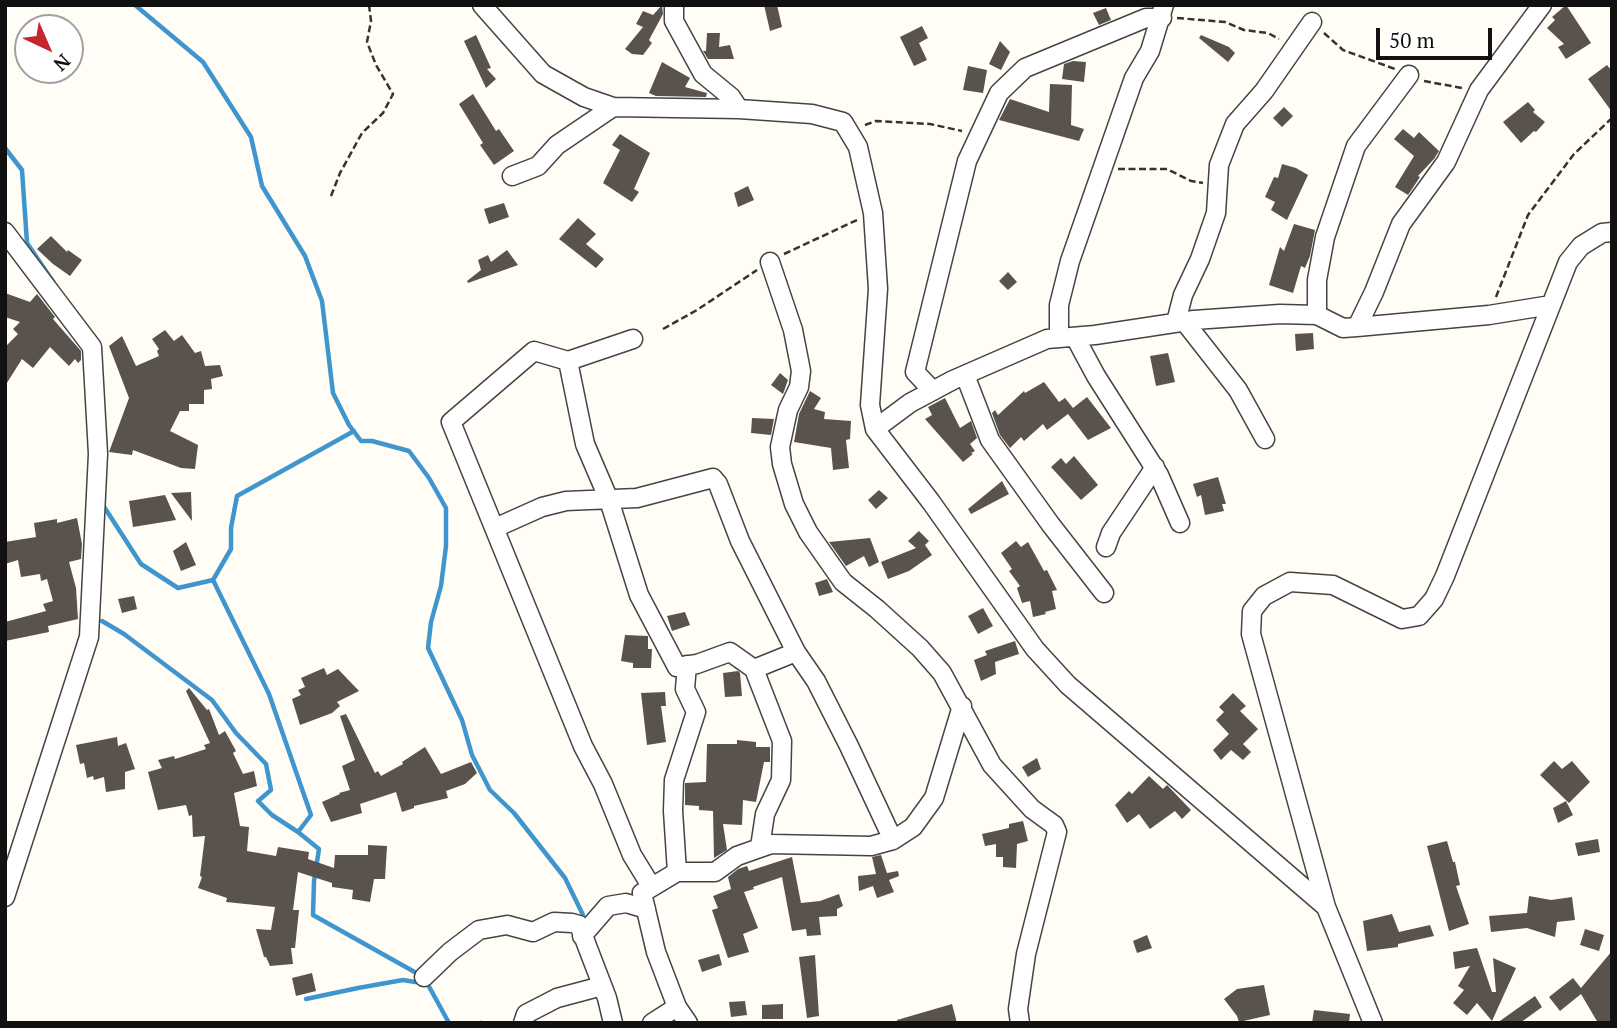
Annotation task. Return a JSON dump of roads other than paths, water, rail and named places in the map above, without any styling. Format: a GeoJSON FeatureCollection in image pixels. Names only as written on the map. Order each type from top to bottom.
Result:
{"type":"FeatureCollection","features":[{"type":"Feature","properties":{"kind":"street"},"geometry":{"type":"LineString","coordinates":[[482,5],[543,74],[584,97],[612,107],[739,109],[812,114],[843,122],[858,147],[873,213],[878,289],[870,405],[875,429],[946,523],[1035,649],[1068,685],[1326,906]]}},
{"type":"Feature","properties":{"kind":"street"},"geometry":{"type":"LineString","coordinates":[[1357,327],[1401,224],[1446,162],[1479,90],[1542,5]]}},
{"type":"Feature","properties":{"kind":"street"},"geometry":{"type":"LineString","coordinates":[[674,6],[674,21],[703,74],[731,97],[739,109]]}},
{"type":"Feature","properties":{"kind":"street"},"geometry":{"type":"LineString","coordinates":[[933,391],[915,372],[967,161],[999,93],[1025,68],[1163,12]]}},
{"type":"Feature","properties":{"kind":"street"},"geometry":{"type":"LineString","coordinates":[[1163,12],[1150,51],[1134,78],[1104,169],[1087,210],[1059,305],[1067,337],[1096,376],[1155,467],[1180,523]]}},
{"type":"Feature","properties":{"kind":"street"},"geometry":{"type":"LineString","coordinates":[[1265,439],[1238,390],[1180,322],[1183,295],[1216,213],[1219,165],[1235,124],[1264,91],[1312,22]]}},
{"type":"Feature","properties":{"kind":"street"},"geometry":{"type":"LineString","coordinates":[[1317,316],[1317,280],[1325,237],[1356,146],[1409,75]]}},
{"type":"Feature","properties":{"kind":"street"},"geometry":{"type":"LineString","coordinates":[[512,176],[538,166],[557,145],[612,107]]}},
{"type":"Feature","properties":{"kind":"street"},"geometry":{"type":"LineString","coordinates":[[5,232],[92,347],[98,454],[89,637],[5,897]]}},
{"type":"Feature","properties":{"kind":"street"},"geometry":{"type":"LineString","coordinates":[[1373,1023],[1326,906],[1251,634],[1252,611],[1264,596],[1290,582],[1333,584],[1402,619],[1419,616],[1434,599],[1445,576],[1568,262],[1581,246],[1602,233],[1612,232]]}},
{"type":"Feature","properties":{"kind":"street"},"geometry":{"type":"LineString","coordinates":[[770,262],[793,330],[801,371],[799,387],[788,410],[780,447],[782,464],[794,504],[808,532],[843,582],[920,648],[943,673],[992,765],[1032,809],[1054,825],[1057,832],[1026,954],[1018,1009],[1020,1023]]}},
{"type":"Feature","properties":{"kind":"street"},"geometry":{"type":"LineString","coordinates":[[875,429],[910,403],[1047,339],[1180,322],[1280,314],[1317,316],[1343,328],[1489,315],[1551,304]]}},
{"type":"Feature","properties":{"kind":"street"},"geometry":{"type":"LineString","coordinates":[[633,339],[568,361],[534,351],[451,422],[583,746],[603,784],[632,855],[651,886]]}},
{"type":"Feature","properties":{"kind":"street"},"geometry":{"type":"LineString","coordinates":[[568,361],[584,444],[609,500],[639,596],[677,667],[730,652],[754,669],[782,741],[781,780],[765,814],[760,847]]}},
{"type":"Feature","properties":{"kind":"street"},"geometry":{"type":"LineString","coordinates":[[965,375],[990,440],[1104,593]]}},
{"type":"Feature","properties":{"kind":"street"},"geometry":{"type":"LineString","coordinates":[[1106,547],[1111,533],[1155,467]]}},
{"type":"Feature","properties":{"kind":"street"},"geometry":{"type":"LineString","coordinates":[[495,528],[542,507],[566,501],[637,498],[713,478],[718,484],[740,541],[796,652],[821,692],[893,840]]}},
{"type":"Feature","properties":{"kind":"street"},"geometry":{"type":"LineString","coordinates":[[754,669],[796,652]]}},
{"type":"Feature","properties":{"kind":"street"},"geometry":{"type":"LineString","coordinates":[[677,872],[674,780],[696,712],[685,689],[687,665]]}},
{"type":"Feature","properties":{"kind":"street"},"geometry":{"type":"LineString","coordinates":[[688,1023],[677,1007],[656,952],[642,893],[677,872],[715,873],[737,856],[771,844],[871,846],[893,840],[913,827],[934,798],[962,706]]}},
{"type":"Feature","properties":{"kind":"street"},"geometry":{"type":"LineString","coordinates":[[582,936],[608,906],[626,903],[646,909]]}},
{"type":"Feature","properties":{"kind":"street"},"geometry":{"type":"LineString","coordinates":[[424,977],[450,952],[479,930],[507,925],[533,932],[554,922],[572,923],[579,925],[613,1023]]}},
{"type":"Feature","properties":{"kind":"street"},"geometry":{"type":"LineString","coordinates":[[523,1023],[526,1014],[557,998],[602,986]]}},
{"type":"Feature","properties":{"kind":"street"},"geometry":{"type":"LineString","coordinates":[[652,1023],[677,1007]]}},
{"type":"Feature","properties":{"kind":"waterway"},"geometry":{"type":"LineString","coordinates":[[135,5],[203,62],[251,137],[262,186],[305,256],[322,301],[333,393],[349,425],[361,441],[372,441],[409,451],[446,508],[446,546],[441,586],[431,622],[428,648],[462,720],[472,755],[490,790],[514,813],[565,878],[583,915]]}},
{"type":"Feature","properties":{"kind":"waterway"},"geometry":{"type":"LineString","coordinates":[[5,148],[22,170],[27,243],[54,283]]}},
{"type":"Feature","properties":{"kind":"waterway"},"geometry":{"type":"LineString","coordinates":[[213,580],[231,549],[231,528],[237,496],[354,431]]}},
{"type":"Feature","properties":{"kind":"waterway"},"geometry":{"type":"LineString","coordinates":[[101,502],[141,564],[178,588],[213,580],[269,694],[311,815],[298,832],[319,849],[313,915],[420,975]]}},
{"type":"Feature","properties":{"kind":"waterway"},"geometry":{"type":"LineString","coordinates":[[102,621],[124,634],[212,700],[236,733],[266,764],[271,790],[258,801],[272,815],[298,832]]}},
{"type":"Feature","properties":{"kind":"waterway"},"geometry":{"type":"LineString","coordinates":[[306,999],[420,979]]}},
{"type":"Feature","properties":{"kind":"waterway"},"geometry":{"type":"LineString","coordinates":[[426,981],[449,1023]]}}]}
